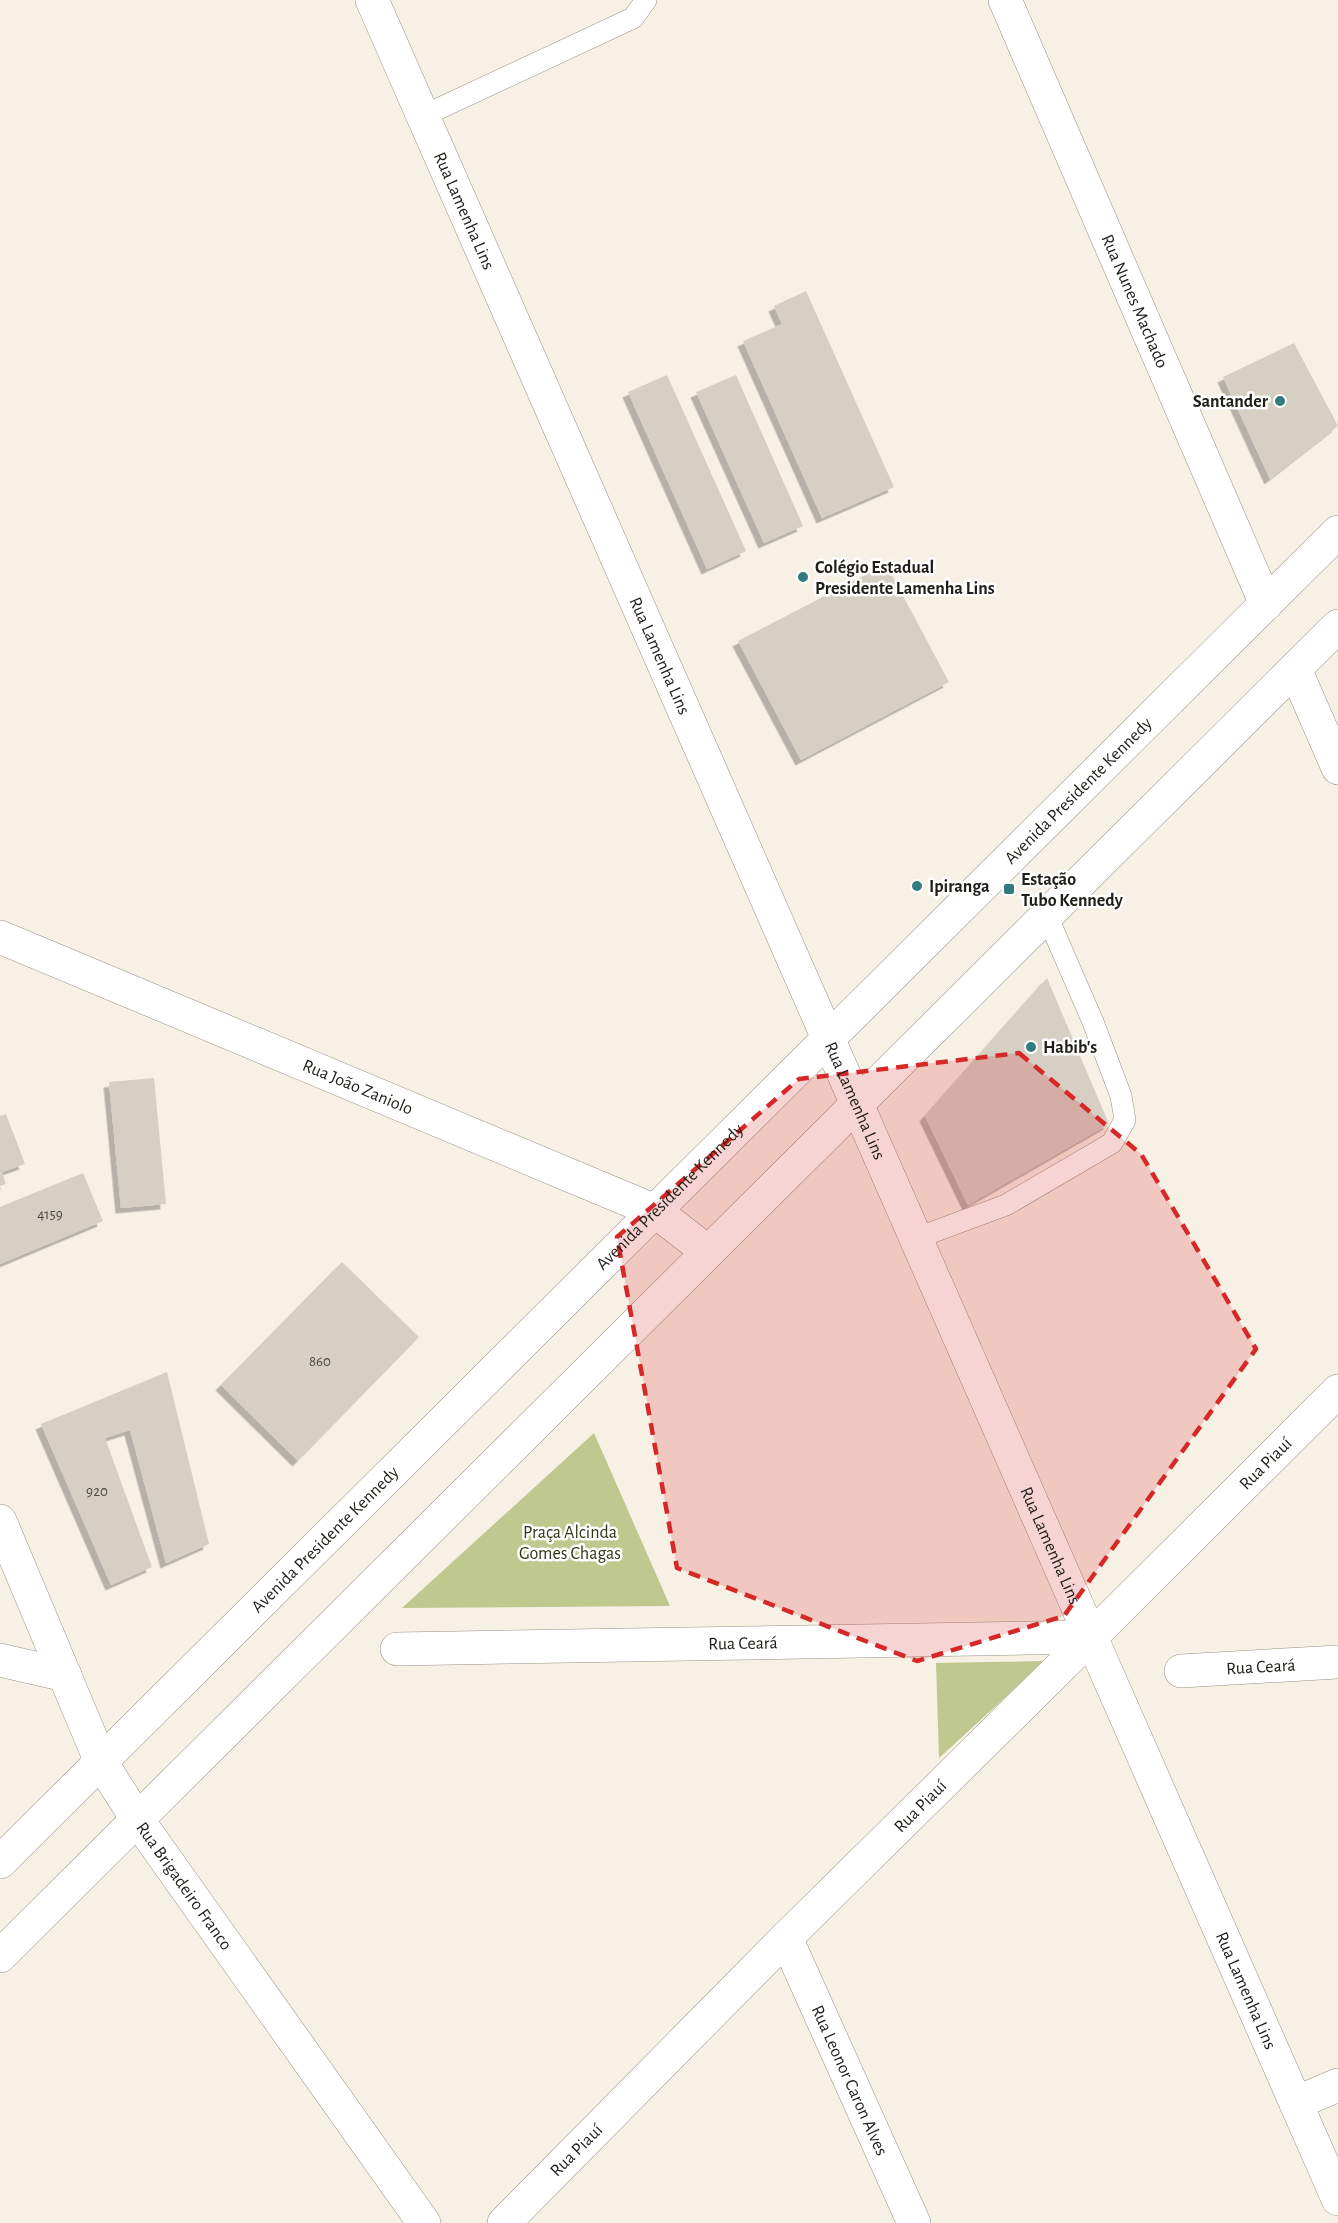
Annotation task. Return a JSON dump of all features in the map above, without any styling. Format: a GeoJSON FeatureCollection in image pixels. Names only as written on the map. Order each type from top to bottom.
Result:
{"type":"FeatureCollection","features":[{"type":"Feature","properties":{"kind":"main road","name":"Rua Lamenha Lins"},"geometry":{"type":"LineString","coordinates":[[372,0],[1338,2199]]}},
{"type":"Feature","properties":{"kind":"main road","name":"Rua Nunes Machado"},"geometry":{"type":"LineString","coordinates":[[1005,0],[1266,604]]}},
{"type":"Feature","properties":{"kind":"main road","name":"Avenida Presidente Kennedy"},"geometry":{"type":"LineString","coordinates":[[0,1863],[1338,532]]}},
{"type":"Feature","properties":{"kind":"main road"},"geometry":{"type":"LineString","coordinates":[[0,1956],[1338,626]]}},
{"type":"Feature","properties":{"kind":"main road"},"geometry":{"type":"LineString","coordinates":[[1295,669],[1338,768]]}},
{"type":"Feature","properties":{"kind":"main road","name":"Rua João Zaniolo"},"geometry":{"type":"LineString","coordinates":[[0,937],[655,1211],[708,1252]]}},
{"type":"Feature","properties":{"kind":"main road","name":"Rua Piauí"},"geometry":{"type":"LineString","coordinates":[[504,2223],[786,1938],[1338,1391]]}},
{"type":"Feature","properties":{"kind":"main road","name":"Rua Brigadeiro Franco"},"geometry":{"type":"LineString","coordinates":[[0,1521],[101,1762],[137,1819],[424,2223]]}},
{"type":"Feature","properties":{"kind":"main road","name":"Rua Ceará"},"geometry":{"type":"LineString","coordinates":[[397,1649],[1091,1636]]}},
{"type":"Feature","properties":{"kind":"main road"},"geometry":{"type":"LineString","coordinates":[[0,1660],[65,1675]]}},
{"type":"Feature","properties":{"kind":"main road","name":"Rua Ceará"},"geometry":{"type":"LineString","coordinates":[[1181,1671],[1338,1662]]}},
{"type":"Feature","properties":{"kind":"main road","name":"Rua Leonor Caron Alves"},"geometry":{"type":"LineString","coordinates":[[786,1938],[914,2223]]}},
{"type":"Feature","properties":{"kind":"main road"},"geometry":{"type":"LineString","coordinates":[[1296,2103],[1338,2085]]}},
{"type":"Feature","properties":{"kind":"lane"},"geometry":{"type":"LineString","coordinates":[[423,116],[633,18],[646,0]]}},
{"type":"Feature","properties":{"kind":"lane"},"geometry":{"type":"LineString","coordinates":[[917,1238],[1006,1205],[1112,1143],[1125,1120],[1121,1096],[1093,1022],[1047,916]]}},
{"type":"Feature","properties":{"kind":"highlighted area"},"geometry":{"type":"Polygon","coordinates":[[[1019,1053],[1141,1154],[1256,1349],[1064,1616],[917,1661],[677,1568],[617,1237],[799,1079],[1019,1053]]]}},
{"type":"Feature","properties":{"kind":"green space","name":"Praça Alcinda Gomes Chagas"},"geometry":{"type":"Polygon","coordinates":[[[594,1433],[670,1606],[402,1608],[594,1433]]]}},
{"type":"Feature","properties":{"kind":"green space"},"geometry":{"type":"Polygon","coordinates":[[[1045,1661],[939,1758],[936,1663],[1045,1661]]]}},
{"type":"Feature","properties":{"kind":"building"},"geometry":{"type":"Polygon","coordinates":[[[806,291],[894,487],[822,518],[743,341],[782,324],[774,306],[806,291]]]}},
{"type":"Feature","properties":{"kind":"building","name":"Santander"},"geometry":{"type":"Polygon","coordinates":[[[1294,343],[1338,426],[1270,479],[1223,377],[1294,343]]]}},
{"type":"Feature","properties":{"kind":"building"},"geometry":{"type":"Polygon","coordinates":[[[667,375],[746,551],[707,569],[628,392],[667,375]]]}},
{"type":"Feature","properties":{"kind":"building"},"geometry":{"type":"Polygon","coordinates":[[[736,375],[803,526],[764,543],[696,392],[736,375]]]}},
{"type":"Feature","properties":{"kind":"building"},"geometry":{"type":"Polygon","coordinates":[[[886,564],[949,682],[801,760],[738,641],[886,564]]]}},
{"type":"Feature","properties":{"kind":"building","name":"Habib's"},"geometry":{"type":"Polygon","coordinates":[[[1047,978],[1109,1124],[968,1205],[925,1116],[1047,978]]]}},
{"type":"Feature","properties":{"kind":"building"},"geometry":{"type":"Polygon","coordinates":[[[154,1078],[166,1204],[121,1208],[109,1082],[154,1078]]]}},
{"type":"Feature","properties":{"kind":"building"},"geometry":{"type":"Polygon","coordinates":[[[6,1114],[25,1164],[2,1172],[6,1184],[0,1186],[0,1116],[6,1114]]]}},
{"type":"Feature","properties":{"kind":"building"},"geometry":{"type":"Polygon","coordinates":[[[83,1173],[103,1221],[0,1264],[0,1207],[83,1173]]]}},
{"type":"Feature","properties":{"kind":"building"},"geometry":{"type":"Polygon","coordinates":[[[342,1262],[419,1337],[298,1461],[221,1385],[342,1262]]]}},
{"type":"Feature","properties":{"kind":"building"},"geometry":{"type":"Polygon","coordinates":[[[167,1372],[209,1544],[166,1563],[130,1430],[105,1438],[152,1567],[111,1585],[41,1424],[167,1372]]]}},
{"type":"Feature","properties":{"kind":"place","name":"Santander"},"geometry":{"type":"Point","coordinates":[1280,401]}},
{"type":"Feature","properties":{"kind":"place","name":"Colégio Estadual Presidente Lamenha Lins"},"geometry":{"type":"Point","coordinates":[803,577]}},
{"type":"Feature","properties":{"kind":"place","name":"Ipiranga"},"geometry":{"type":"Point","coordinates":[917,886]}},
{"type":"Feature","properties":{"kind":"place","name":"Estação Tubo Kennedy"},"geometry":{"type":"Point","coordinates":[1009,889]}},
{"type":"Feature","properties":{"kind":"place","name":"Habib's"},"geometry":{"type":"Point","coordinates":[1031,1047]}}]}
